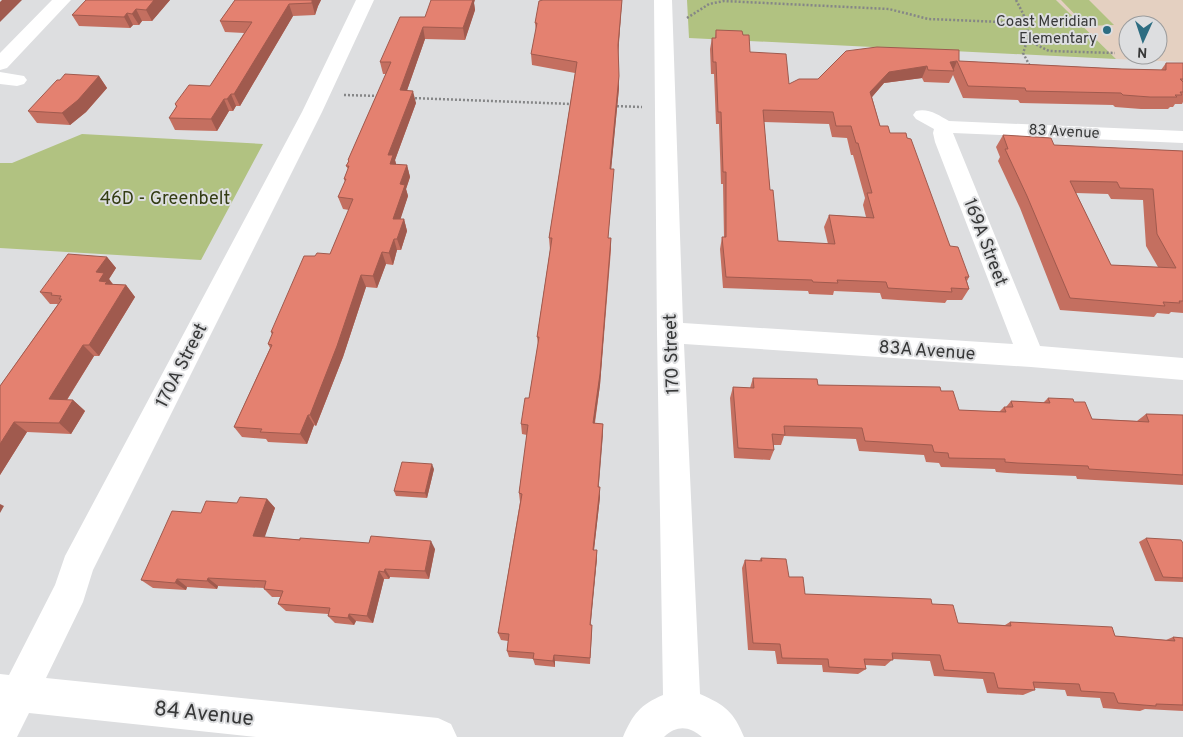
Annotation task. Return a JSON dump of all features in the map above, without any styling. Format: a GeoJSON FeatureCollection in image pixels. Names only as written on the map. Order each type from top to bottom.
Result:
{"type":"FeatureCollection","features":[{"type":"Feature","properties":{"kind":"street"},"geometry":{"type":"LineString","coordinates":[[0,64],[62,0]]}},
{"type":"Feature","properties":{"kind":"street","name":"170A Street"},"geometry":{"type":"LineString","coordinates":[[0,732],[9,693],[71,590],[77,567],[312,112],[365,0]]}},
{"type":"Feature","properties":{"kind":"street","name":"170 Street"},"geometry":{"type":"LineString","coordinates":[[663,0],[670,333],[682,708]]}},
{"type":"Feature","properties":{"kind":"street"},"geometry":{"type":"LineString","coordinates":[[924,115],[945,127]]}},
{"type":"Feature","properties":{"kind":"street","name":"83 Avenue"},"geometry":{"type":"LineString","coordinates":[[945,127],[977,126],[1183,138]]}},
{"type":"Feature","properties":{"kind":"street","name":"169A Street"},"geometry":{"type":"LineString","coordinates":[[945,127],[943,133],[946,142],[1031,356]]}},
{"type":"Feature","properties":{"kind":"street","name":"83A Avenue"},"geometry":{"type":"LineString","coordinates":[[670,333],[1031,356],[1183,369]]}},
{"type":"Feature","properties":{"kind":"street","name":"84 Avenue"},"geometry":{"type":"LineString","coordinates":[[9,693],[438,737]]}},
{"type":"Feature","properties":{"kind":"street"},"geometry":{"type":"LineString","coordinates":[[642,737],[656,717],[668,710],[682,708],[689,708],[704,715],[717,726],[724,737]]}},
{"type":"Feature","properties":{"kind":"path"},"geometry":{"type":"LineString","coordinates":[[1016,0],[1030,31],[1029,41],[1023,52],[1035,74]]}},
{"type":"Feature","properties":{"kind":"path"},"geometry":{"type":"LineString","coordinates":[[684,20],[709,4],[724,1],[890,9],[932,20],[1028,23]]}},
{"type":"Feature","properties":{"kind":"path"},"geometry":{"type":"LineString","coordinates":[[1029,41],[1049,51],[1115,53]]}},
{"type":"Feature","properties":{"kind":"path"},"geometry":{"type":"LineString","coordinates":[[341,94],[380,96]]}},
{"type":"Feature","properties":{"kind":"path"},"geometry":{"type":"LineString","coordinates":[[410,98],[578,105]]}},
{"type":"Feature","properties":{"kind":"path"},"geometry":{"type":"LineString","coordinates":[[608,106],[648,108]]}},
{"type":"Feature","properties":{"kind":"shaded area","name":"Coast Meridian Elementary"},"geometry":{"type":"Polygon","coordinates":[[[1056,0],[1183,0],[1183,62],[1168,61],[1168,15],[1118,15],[1118,59],[1056,0]]]}},
{"type":"Feature","properties":{"kind":"green space"},"geometry":{"type":"Polygon","coordinates":[[[687,0],[1056,0],[1116,59],[689,38],[687,0]]]}},
{"type":"Feature","properties":{"kind":"green space"},"geometry":{"type":"Polygon","coordinates":[[[1061,0],[1089,0],[1114,25],[1086,26],[1061,0]]]}},
{"type":"Feature","properties":{"kind":"green space","name":"46D - Greenbelt"},"geometry":{"type":"Polygon","coordinates":[[[82,134],[263,144],[201,260],[0,248],[0,163],[12,163],[82,134]]]}},
{"type":"Feature","properties":{"kind":"building"},"geometry":{"type":"Polygon","coordinates":[[[86,0],[154,0],[146,10],[136,9],[132,14],[127,13],[124,17],[72,15],[86,0]]]}},
{"type":"Feature","properties":{"kind":"building"},"geometry":{"type":"Polygon","coordinates":[[[235,0],[312,0],[312,3],[289,4],[234,94],[224,99],[211,119],[169,118],[177,106],[175,104],[189,85],[210,86],[252,22],[220,21],[235,0]]]}},
{"type":"Feature","properties":{"kind":"building"},"geometry":{"type":"Polygon","coordinates":[[[431,0],[473,0],[463,28],[423,27],[400,90],[413,91],[388,155],[393,155],[390,164],[407,165],[400,184],[405,185],[393,219],[404,219],[397,239],[394,239],[389,253],[382,252],[373,276],[361,275],[337,346],[310,415],[308,415],[300,434],[260,432],[262,429],[234,427],[272,345],[268,344],[273,332],[271,332],[304,256],[315,256],[317,253],[330,254],[353,199],[338,197],[346,179],[344,179],[349,166],[346,166],[348,160],[391,62],[380,62],[400,17],[425,17],[431,0]]]}},
{"type":"Feature","properties":{"kind":"building"},"geometry":{"type":"Polygon","coordinates":[[[622,0],[618,45],[619,76],[610,169],[614,169],[608,238],[611,238],[600,374],[593,423],[603,424],[598,487],[600,487],[593,550],[597,550],[590,625],[592,625],[590,658],[554,655],[553,661],[533,659],[534,653],[507,651],[509,634],[498,633],[522,494],[519,493],[528,425],[521,424],[525,398],[529,398],[539,337],[537,337],[552,238],[549,238],[577,62],[531,54],[539,1],[622,0]]]}},
{"type":"Feature","properties":{"kind":"building"},"geometry":{"type":"Polygon","coordinates":[[[716,30],[742,31],[743,35],[749,35],[750,52],[786,54],[789,84],[799,79],[818,79],[846,51],[877,47],[959,50],[959,61],[1166,70],[1168,63],[1183,63],[1183,79],[1180,79],[1183,82],[1183,92],[1180,92],[1182,95],[1175,95],[1177,97],[1150,97],[1123,95],[1121,93],[1026,91],[1025,88],[968,86],[957,61],[950,62],[954,71],[928,70],[927,66],[889,72],[870,92],[880,126],[888,126],[890,133],[906,133],[907,138],[911,139],[950,246],[958,247],[969,277],[965,277],[969,289],[951,288],[952,292],[888,288],[886,282],[837,280],[838,283],[813,282],[812,280],[726,277],[722,237],[726,237],[726,172],[723,172],[721,112],[718,112],[716,62],[713,62],[712,38],[716,38],[716,30]],[[763,110],[770,190],[773,190],[778,241],[835,244],[829,215],[874,218],[867,193],[872,193],[858,143],[856,143],[851,126],[836,126],[833,112],[763,110]]]}},
{"type":"Feature","properties":{"kind":"building"},"geometry":{"type":"Polygon","coordinates":[[[65,74],[99,76],[78,100],[62,113],[28,111],[57,80],[60,80],[65,74]]]}},
{"type":"Feature","properties":{"kind":"building"},"geometry":{"type":"Polygon","coordinates":[[[1003,135],[1051,138],[1054,145],[1183,151],[1183,301],[1179,301],[1180,303],[1163,302],[1165,306],[1070,298],[1005,149],[1008,149],[1003,135]],[[1070,181],[1111,265],[1176,268],[1157,234],[1153,189],[1120,188],[1117,182],[1070,181]]]}},
{"type":"Feature","properties":{"kind":"building"},"geometry":{"type":"Polygon","coordinates":[[[68,254],[107,257],[96,272],[104,273],[99,281],[107,282],[105,284],[126,285],[89,345],[83,345],[49,399],[73,400],[59,423],[14,422],[0,444],[0,386],[62,299],[59,299],[61,296],[51,295],[52,293],[40,292],[68,254]]]}},
{"type":"Feature","properties":{"kind":"building"},"geometry":{"type":"Polygon","coordinates":[[[753,378],[817,379],[818,385],[940,387],[941,391],[953,391],[959,410],[1006,412],[1004,407],[1013,407],[1011,401],[1050,403],[1048,398],[1073,399],[1074,402],[1085,402],[1092,419],[1149,422],[1146,414],[1183,415],[1183,475],[1089,469],[1088,466],[1005,462],[1005,459],[949,458],[948,453],[934,452],[932,445],[865,441],[862,428],[784,426],[785,435],[772,434],[774,450],[738,448],[733,387],[754,388],[753,378]]]}},
{"type":"Feature","properties":{"kind":"building"},"geometry":{"type":"Polygon","coordinates":[[[402,462],[432,464],[425,493],[394,491],[402,462]]]}},
{"type":"Feature","properties":{"kind":"building"},"geometry":{"type":"Polygon","coordinates":[[[240,497],[267,499],[253,536],[369,543],[371,536],[431,541],[425,571],[385,569],[384,572],[379,571],[367,616],[349,614],[348,618],[328,616],[330,608],[278,604],[283,591],[264,589],[266,581],[208,578],[207,581],[177,579],[175,583],[141,580],[172,511],[201,513],[206,501],[237,503],[240,497]]]}},
{"type":"Feature","properties":{"kind":"building"},"geometry":{"type":"Polygon","coordinates":[[[1146,538],[1181,540],[1183,543],[1183,578],[1163,577],[1146,538]]]}},
{"type":"Feature","properties":{"kind":"building"},"geometry":{"type":"Polygon","coordinates":[[[761,558],[786,559],[789,577],[803,577],[805,594],[931,599],[932,604],[953,605],[958,623],[1011,626],[1010,622],[1112,627],[1115,636],[1175,641],[1173,637],[1183,638],[1183,705],[1156,704],[1156,706],[1118,703],[1114,693],[1081,691],[1079,684],[1033,682],[1035,690],[998,688],[994,673],[944,670],[940,655],[892,653],[893,660],[864,659],[866,669],[829,667],[828,659],[782,658],[780,644],[753,643],[745,560],[762,561],[761,558]]]}},
{"type":"Feature","properties":{"kind":"place","name":"Coast Meridian Elementary"},"geometry":{"type":"Point","coordinates":[1107,30]}}]}
